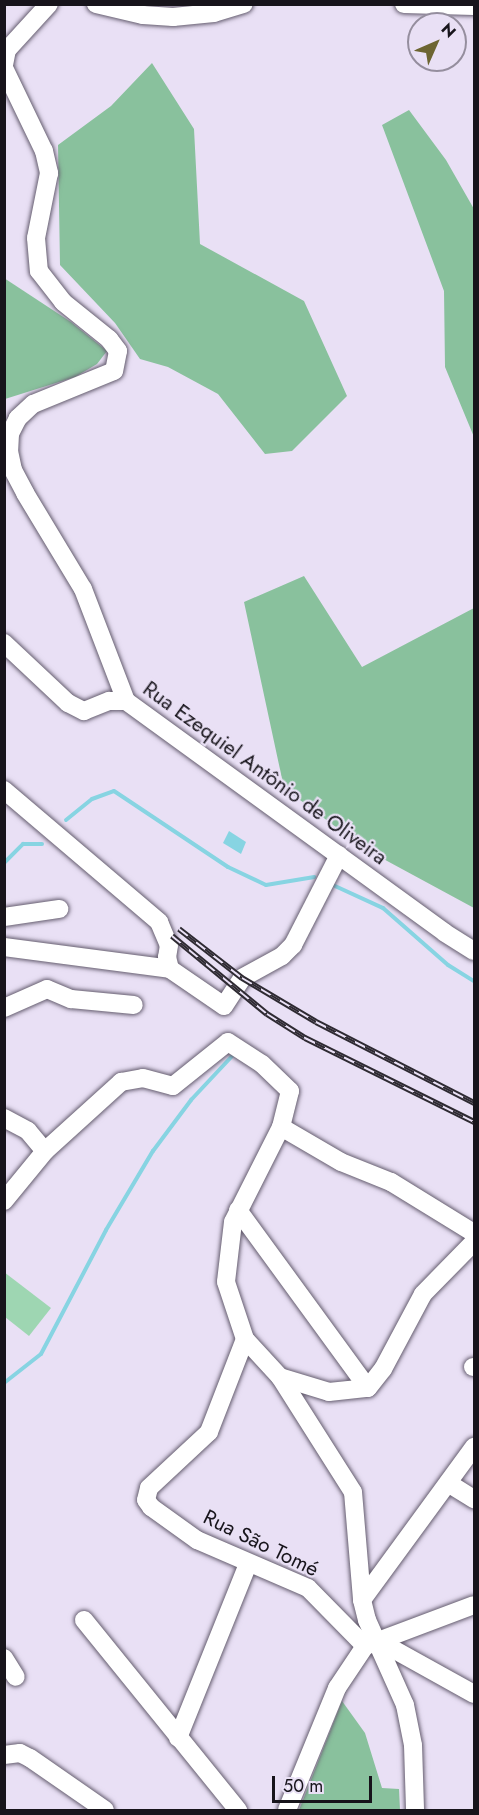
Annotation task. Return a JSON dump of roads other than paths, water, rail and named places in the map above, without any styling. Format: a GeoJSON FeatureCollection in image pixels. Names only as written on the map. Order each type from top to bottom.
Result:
{"type":"FeatureCollection","features":[{"type":"Feature","properties":{"kind":"street","name":"Rua Ezequiel Antônio de Oliveira"},"geometry":{"type":"LineString","coordinates":[[49,4],[5,58],[44,151],[49,173],[36,238],[39,271],[63,302],[109,339],[118,351],[118,362],[114,371],[33,404],[18,418],[10,434],[9,452],[13,470],[83,589],[126,702],[474,951]]}},
{"type":"Feature","properties":{"kind":"street"},"geometry":{"type":"LineString","coordinates":[[96,4],[142,15],[172,17],[214,13],[244,4]]}},
{"type":"Feature","properties":{"kind":"street"},"geometry":{"type":"LineString","coordinates":[[404,4],[474,6]]}},
{"type":"Feature","properties":{"kind":"street"},"geometry":{"type":"LineString","coordinates":[[4,643],[68,703],[84,711],[109,701],[126,702]]}},
{"type":"Feature","properties":{"kind":"street"},"geometry":{"type":"LineString","coordinates":[[4,790],[159,922],[169,945],[166,957],[170,969]]}},
{"type":"Feature","properties":{"kind":"street"},"geometry":{"type":"LineString","coordinates":[[4,947],[170,969],[224,1006],[243,978],[282,956],[293,945],[339,855]]}},
{"type":"Feature","properties":{"kind":"street"},"geometry":{"type":"LineString","coordinates":[[4,917],[59,909]]}},
{"type":"Feature","properties":{"kind":"street"},"geometry":{"type":"LineString","coordinates":[[4,1008],[47,989],[71,999],[134,1005]]}},
{"type":"Feature","properties":{"kind":"street"},"geometry":{"type":"LineString","coordinates":[[4,1201],[45,1151],[121,1082],[143,1078],[173,1086],[206,1055],[228,1042],[234,1043],[285,1084],[290,1098],[281,1127],[238,1210],[228,1251],[226,1282],[245,1339],[280,1377],[353,1492],[362,1600],[370,1643],[405,1705],[413,1745],[416,1810]]}},
{"type":"Feature","properties":{"kind":"street"},"geometry":{"type":"LineString","coordinates":[[4,1118],[28,1131],[45,1151]]}},
{"type":"Feature","properties":{"kind":"street"},"geometry":{"type":"LineString","coordinates":[[281,1127],[341,1162],[391,1182],[474,1233]]}},
{"type":"Feature","properties":{"kind":"street"},"geometry":{"type":"LineString","coordinates":[[238,1210],[368,1388]]}},
{"type":"Feature","properties":{"kind":"street"},"geometry":{"type":"LineString","coordinates":[[280,1377],[329,1392],[368,1388],[383,1369],[423,1294],[474,1242]]}},
{"type":"Feature","properties":{"kind":"street","name":"Rua São Tomé"},"geometry":{"type":"LineString","coordinates":[[245,1339],[209,1432],[162,1474],[146,1494],[151,1507],[197,1540],[308,1588],[370,1643]]}},
{"type":"Feature","properties":{"kind":"street"},"geometry":{"type":"LineString","coordinates":[[362,1600],[474,1447]]}},
{"type":"Feature","properties":{"kind":"street"},"geometry":{"type":"LineString","coordinates":[[448,1483],[474,1499]]}},
{"type":"Feature","properties":{"kind":"street"},"geometry":{"type":"LineString","coordinates":[[178,1738],[248,1564]]}},
{"type":"Feature","properties":{"kind":"street"},"geometry":{"type":"LineString","coordinates":[[287,1810],[337,1688],[370,1643],[474,1605]]}},
{"type":"Feature","properties":{"kind":"street"},"geometry":{"type":"LineString","coordinates":[[84,1620],[238,1810]]}},
{"type":"Feature","properties":{"kind":"street"},"geometry":{"type":"LineString","coordinates":[[426,1622],[414,1639],[428,1668]]}},
{"type":"Feature","properties":{"kind":"street"},"geometry":{"type":"LineString","coordinates":[[370,1643],[428,1668],[474,1694]]}},
{"type":"Feature","properties":{"kind":"street"},"geometry":{"type":"LineString","coordinates":[[4,1658],[15,1677]]}},
{"type":"Feature","properties":{"kind":"street"},"geometry":{"type":"LineString","coordinates":[[4,1755],[20,1753],[30,1758],[105,1810]]}},
{"type":"Feature","properties":{"kind":"water"},"geometry":{"type":"Polygon","coordinates":[[[229,831],[246,842],[241,854],[223,843],[229,831]]]}},
{"type":"Feature","properties":{"kind":"waterway"},"geometry":{"type":"LineString","coordinates":[[66,820],[92,799],[114,791],[228,867],[266,885],[314,877]]}},
{"type":"Feature","properties":{"kind":"waterway"},"geometry":{"type":"LineString","coordinates":[[4,863],[23,844],[42,844]]}},
{"type":"Feature","properties":{"kind":"waterway"},"geometry":{"type":"LineString","coordinates":[[335,886],[383,908],[448,965],[474,981]]}},
{"type":"Feature","properties":{"kind":"waterway"},"geometry":{"type":"LineString","coordinates":[[4,1383],[41,1354],[106,1230],[153,1151],[191,1100],[234,1054]]}},
{"type":"Feature","properties":{"kind":"railway"},"geometry":{"type":"LineString","coordinates":[[179,929],[242,978],[316,1022],[474,1103]]}},
{"type":"Feature","properties":{"kind":"railway"},"geometry":{"type":"LineString","coordinates":[[172,936],[267,1014],[305,1038],[474,1122]]}}]}
